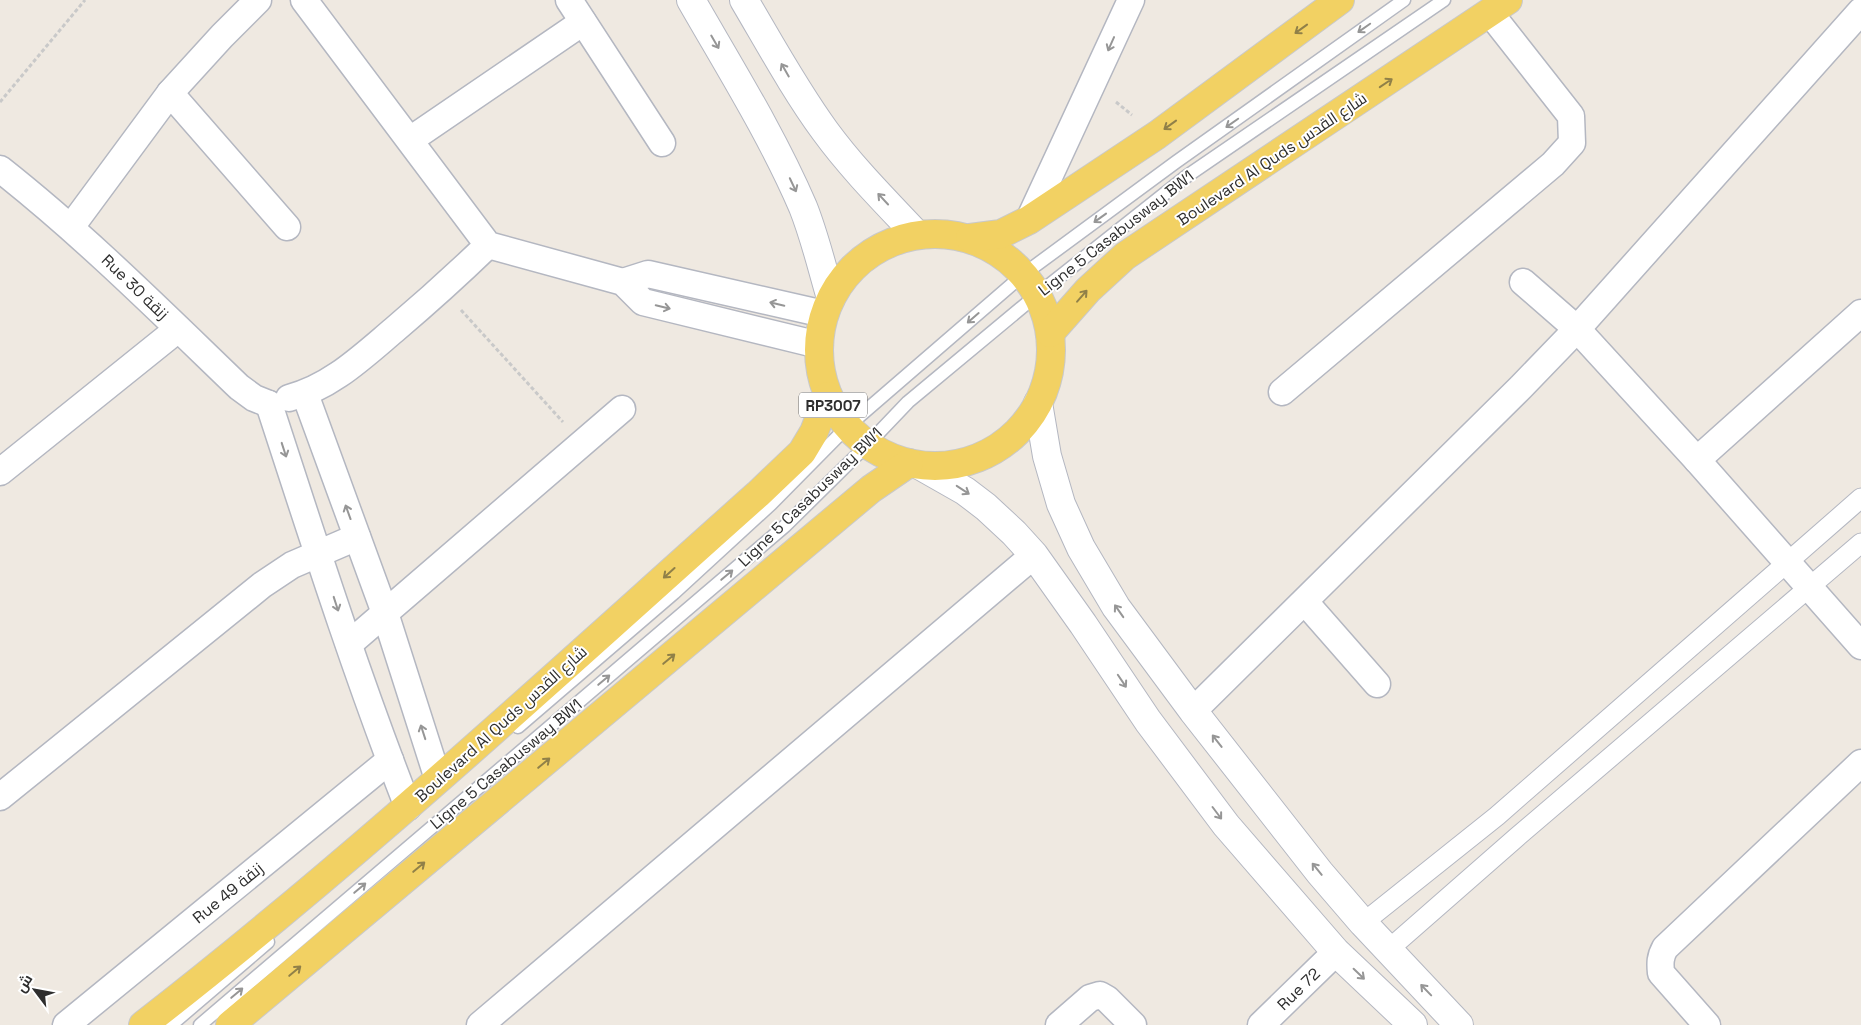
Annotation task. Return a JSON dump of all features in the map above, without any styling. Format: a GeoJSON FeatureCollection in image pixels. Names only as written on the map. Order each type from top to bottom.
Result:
{"type":"FeatureCollection","features":[{"type":"Feature","properties":{"kind":"main road"},"geometry":{"type":"LineString","coordinates":[[970,238],[1001,234],[1029,220],[1157,135],[1336,1]]}},
{"type":"Feature","properties":{"kind":"main road","name":"Boulevard Al Quds شارع القدس"},"geometry":{"type":"LineString","coordinates":[[1050,333],[1088,290],[1125,256],[1499,6]]}},
{"type":"Feature","properties":{"kind":"main road","name":"RP3007"},"geometry":{"type":"LineString","coordinates":[[917,234],[953,234],[970,238],[990,247],[1008,259],[1031,284],[1046,312],[1050,333],[1050,369],[1046,386],[1038,403],[1026,423],[1009,440],[990,453],[968,462],[944,466],[915,465],[888,457],[857,435],[838,415],[822,380],[819,345],[828,306],[852,268],[882,246],[917,234]]}},
{"type":"Feature","properties":{"kind":"main road","name":"Boulevard Al Quds شارع القدس"},"geometry":{"type":"LineString","coordinates":[[144,1025],[199,982],[408,806],[758,494],[802,452],[814,432],[828,396]]}},
{"type":"Feature","properties":{"kind":"main road"},"geometry":{"type":"LineString","coordinates":[[230,1025],[871,489],[915,465]]}},
{"type":"Feature","properties":{"kind":"street"},"geometry":{"type":"LineString","coordinates":[[71,227],[170,93],[258,0]]}},
{"type":"Feature","properties":{"kind":"street"},"geometry":{"type":"LineString","coordinates":[[304,0],[488,245],[623,282],[643,302],[819,345]]}},
{"type":"Feature","properties":{"kind":"street","name":"RP3007"},"geometry":{"type":"LineString","coordinates":[[691,0],[783,164],[807,218],[816,245],[828,306]]}},
{"type":"Feature","properties":{"kind":"street"},"geometry":{"type":"LineString","coordinates":[[744,0],[800,96],[826,132],[848,160],[917,234]]}},
{"type":"Feature","properties":{"kind":"street"},"geometry":{"type":"LineString","coordinates":[[1029,220],[1131,0]]}},
{"type":"Feature","properties":{"kind":"street"},"geometry":{"type":"LineString","coordinates":[[1282,392],[1553,164],[1572,143],[1571,116],[1499,6]]}},
{"type":"Feature","properties":{"kind":"street"},"geometry":{"type":"LineString","coordinates":[[1193,711],[1521,387],[1576,329],[1861,10]]}},
{"type":"Feature","properties":{"kind":"street"},"geometry":{"type":"LineString","coordinates":[[410,140],[576,11],[662,143]]}},
{"type":"Feature","properties":{"kind":"street"},"geometry":{"type":"LineString","coordinates":[[170,93],[287,227]]}},
{"type":"Feature","properties":{"kind":"street","name":"Rue 30 زنقة"},"geometry":{"type":"LineString","coordinates":[[0,169],[71,227],[114,266],[239,387],[254,398],[269,404]]}},
{"type":"Feature","properties":{"kind":"street"},"geometry":{"type":"LineString","coordinates":[[408,806],[317,553],[269,404],[305,394],[328,382],[356,362],[442,290],[488,245]]}},
{"type":"Feature","properties":{"kind":"street"},"geometry":{"type":"LineString","coordinates":[[623,282],[648,274],[828,306]]}},
{"type":"Feature","properties":{"kind":"street"},"geometry":{"type":"LineString","coordinates":[[1523,282],[1576,329],[1696,460],[1861,646]]}},
{"type":"Feature","properties":{"kind":"street"},"geometry":{"type":"LineString","coordinates":[[1696,460],[1861,313]]}},
{"type":"Feature","properties":{"kind":"street"},"geometry":{"type":"LineString","coordinates":[[0,472],[178,329]]}},
{"type":"Feature","properties":{"kind":"street"},"geometry":{"type":"LineString","coordinates":[[305,394],[385,613],[438,779]]}},
{"type":"Feature","properties":{"kind":"street"},"geometry":{"type":"LineString","coordinates":[[1038,403],[1047,456],[1061,504],[1081,548],[1116,607],[1193,711],[1320,873],[1363,924],[1459,1025]]}},
{"type":"Feature","properties":{"kind":"street"},"geometry":{"type":"LineString","coordinates":[[349,644],[622,409]]}},
{"type":"Feature","properties":{"kind":"street","name":"RP3007"},"geometry":{"type":"LineString","coordinates":[[915,465],[965,491],[986,507],[1034,555],[1148,721],[1226,824],[1336,952],[1412,1025]]}},
{"type":"Feature","properties":{"kind":"street"},"geometry":{"type":"LineString","coordinates":[[1363,924],[1497,816],[1788,564],[1861,498]]}},
{"type":"Feature","properties":{"kind":"street"},"geometry":{"type":"LineString","coordinates":[[0,797],[262,585],[292,565],[357,537]]}},
{"type":"Feature","properties":{"kind":"street"},"geometry":{"type":"LineString","coordinates":[[1388,950],[1516,837],[1861,543]]}},
{"type":"Feature","properties":{"kind":"street"},"geometry":{"type":"LineString","coordinates":[[480,1025],[1034,555]]}},
{"type":"Feature","properties":{"kind":"street"},"geometry":{"type":"LineString","coordinates":[[1305,602],[1377,684]]}},
{"type":"Feature","properties":{"kind":"street","name":"Rue 49 زنقة"},"geometry":{"type":"LineString","coordinates":[[66,1025],[390,760]]}},
{"type":"Feature","properties":{"kind":"street"},"geometry":{"type":"LineString","coordinates":[[1707,1025],[1661,973],[1660,964],[1664,948],[1861,763]]}},
{"type":"Feature","properties":{"kind":"street","name":"Rue 72"},"geometry":{"type":"LineString","coordinates":[[1261,1025],[1336,952]]}},
{"type":"Feature","properties":{"kind":"street"},"geometry":{"type":"LineString","coordinates":[[1059,1025],[1090,998],[1100,995],[1107,998],[1132,1025]]}},
{"type":"Feature","properties":{"kind":"lane","name":"Ligne 5 Casabusway BW1"},"geometry":{"type":"LineString","coordinates":[[509,735],[674,593],[764,511],[857,435],[1031,284],[1176,162],[1404,0]]}},
{"type":"Feature","properties":{"kind":"lane","name":"Ligne 5 Casabusway BW1"},"geometry":{"type":"LineString","coordinates":[[200,1025],[785,526],[857,435],[908,402],[1031,284],[1444,0]]}},
{"type":"Feature","properties":{"kind":"lane","name":"Ligne 5 Casabusway BW1"},"geometry":{"type":"LineString","coordinates":[[299,915],[471,767]]}},
{"type":"Feature","properties":{"kind":"lane"},"geometry":{"type":"LineString","coordinates":[[171,1025],[276,935]]}},
{"type":"Feature","properties":{"kind":"path"},"geometry":{"type":"LineString","coordinates":[[0,102],[85,0]]}},
{"type":"Feature","properties":{"kind":"path"},"geometry":{"type":"LineString","coordinates":[[442,290],[582,443]]}}]}
